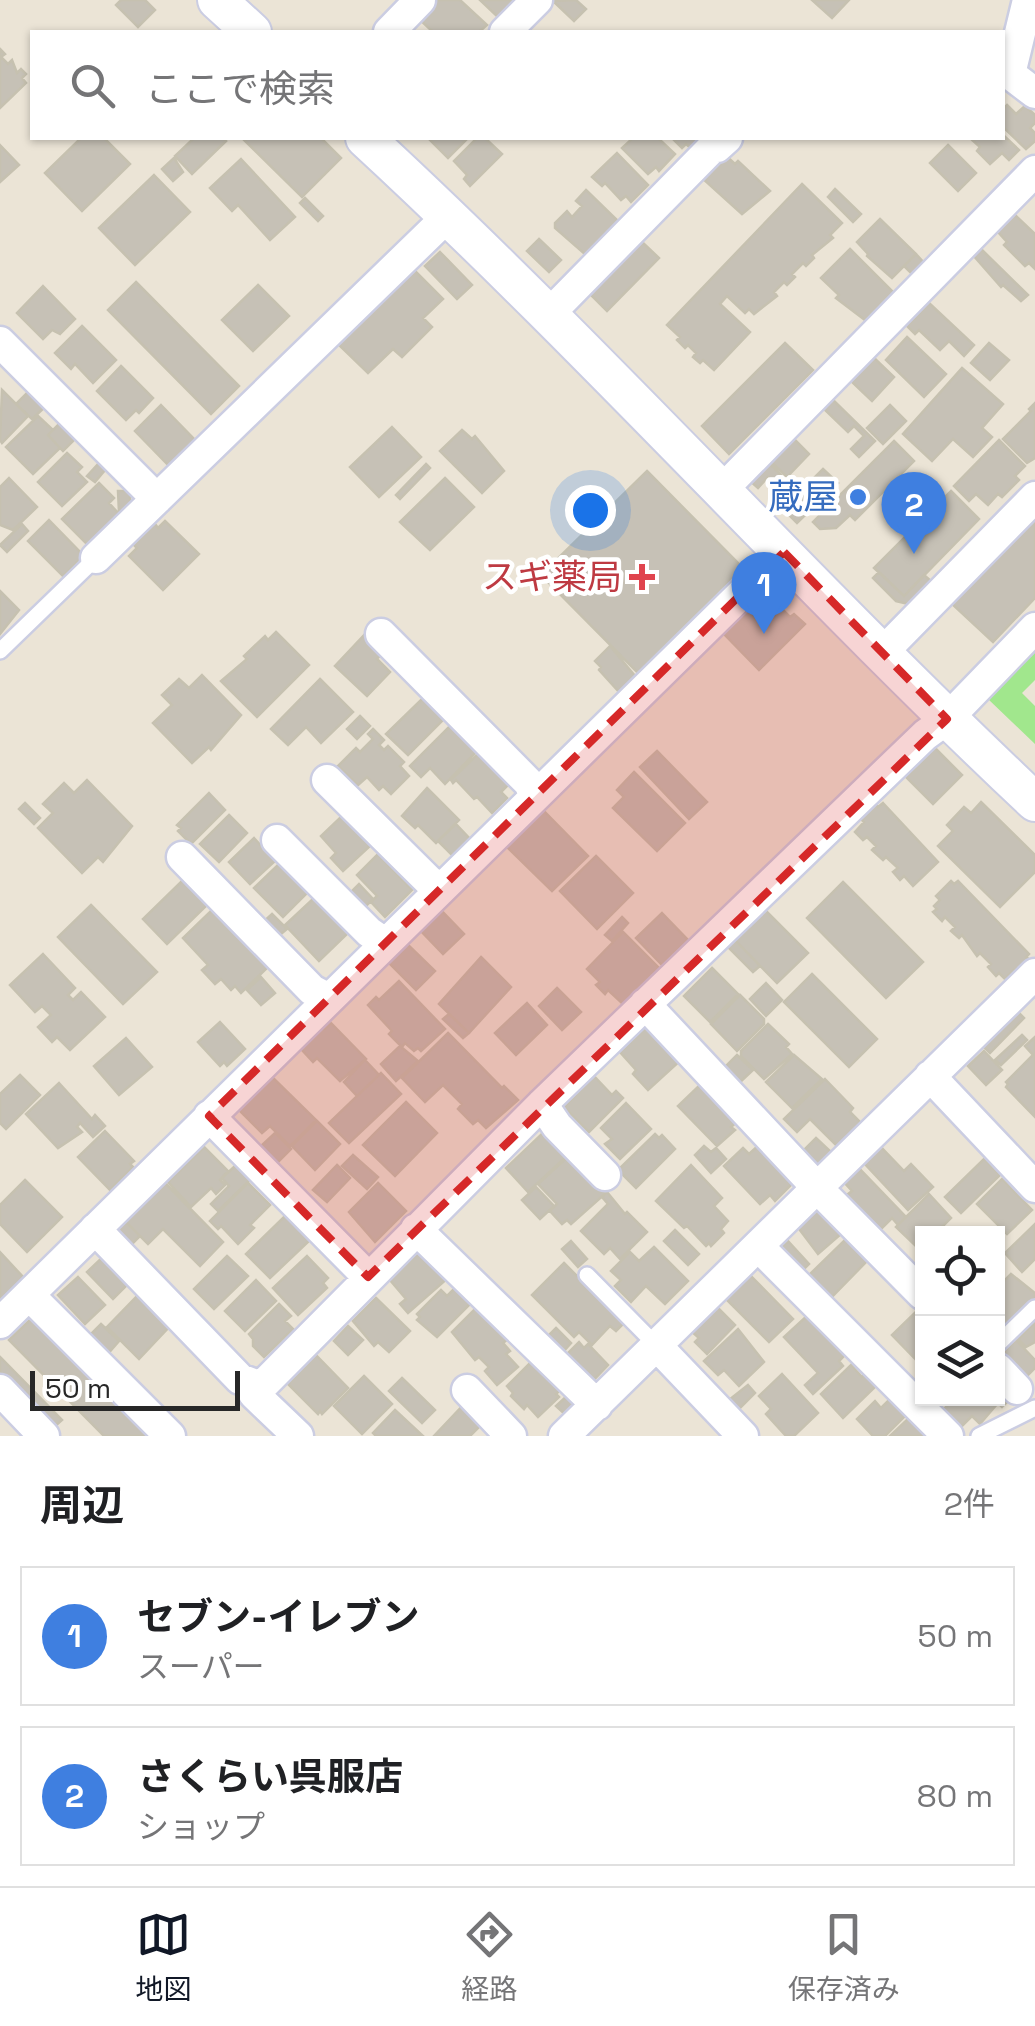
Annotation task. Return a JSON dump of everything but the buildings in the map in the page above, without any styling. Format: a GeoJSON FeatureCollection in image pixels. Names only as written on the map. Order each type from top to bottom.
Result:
{"type":"FeatureCollection","features":[{"type":"Feature","properties":{"kind":"street"},"geometry":{"type":"LineString","coordinates":[[218,0],[250,30]]}},
{"type":"Feature","properties":{"kind":"street"},"geometry":{"type":"LineString","coordinates":[[391,30],[420,0]]}},
{"type":"Feature","properties":{"kind":"street"},"geometry":{"type":"LineString","coordinates":[[508,30],[537,0]]}},
{"type":"Feature","properties":{"kind":"street"},"geometry":{"type":"LineString","coordinates":[[1028,0],[1010,74],[1035,94]]}},
{"type":"Feature","properties":{"kind":"street"},"geometry":{"type":"LineString","coordinates":[[548,315],[715,145],[718,147],[725,140]]}},
{"type":"Feature","properties":{"kind":"street"},"geometry":{"type":"LineString","coordinates":[[385,144],[448,216],[1035,802]]}},
{"type":"Feature","properties":{"kind":"street"},"geometry":{"type":"LineString","coordinates":[[722,490],[1035,171]]}},
{"type":"Feature","properties":{"kind":"street"},"geometry":{"type":"LineString","coordinates":[[96,558],[448,216]]}},
{"type":"Feature","properties":{"kind":"street"},"geometry":{"type":"LineString","coordinates":[[0,342],[157,499]]}},
{"type":"Feature","properties":{"kind":"street"},"geometry":{"type":"LineString","coordinates":[[883,652],[1035,497]]}},
{"type":"Feature","properties":{"kind":"street"},"geometry":{"type":"LineString","coordinates":[[0,1324],[784,552]]}},
{"type":"Feature","properties":{"kind":"street"},"geometry":{"type":"LineString","coordinates":[[298,1436],[254,1394],[260,1387],[542,1104],[947,718],[1035,628]]}},
{"type":"Feature","properties":{"kind":"street"},"geometry":{"type":"LineString","coordinates":[[381,634],[528,783],[535,796]]}},
{"type":"Feature","properties":{"kind":"street"},"geometry":{"type":"LineString","coordinates":[[327,780],[429,881],[441,888]]}},
{"type":"Feature","properties":{"kind":"street"},"geometry":{"type":"LineString","coordinates":[[277,840],[369,932],[385,942]]}},
{"type":"Feature","properties":{"kind":"street"},"geometry":{"type":"LineString","coordinates":[[182,857],[312,990],[328,998]]}},
{"type":"Feature","properties":{"kind":"street"},"geometry":{"type":"LineString","coordinates":[[564,1436],[1035,974]]}},
{"type":"Feature","properties":{"kind":"street"},"geometry":{"type":"LineString","coordinates":[[645,1004],[915,1287]]}},
{"type":"Feature","properties":{"kind":"street"},"geometry":{"type":"LineString","coordinates":[[930,1076],[1035,1187]]}},
{"type":"Feature","properties":{"kind":"street"},"geometry":{"type":"LineString","coordinates":[[542,1104],[557,1126],[605,1175]]}},
{"type":"Feature","properties":{"kind":"street"},"geometry":{"type":"LineString","coordinates":[[209,1116],[368,1277]]}},
{"type":"Feature","properties":{"kind":"street"},"geometry":{"type":"LineString","coordinates":[[95,1229],[240,1380],[260,1387]]}},
{"type":"Feature","properties":{"kind":"street"},"geometry":{"type":"LineString","coordinates":[[416,1229],[598,1404]]}},
{"type":"Feature","properties":{"kind":"street"},"geometry":{"type":"LineString","coordinates":[[758,1246],[948,1436]]}},
{"type":"Feature","properties":{"kind":"street"},"geometry":{"type":"LineString","coordinates":[[29,1295],[170,1436]]}},
{"type":"Feature","properties":{"kind":"street"},"geometry":{"type":"LineString","coordinates":[[657,1346],[743,1436]]}},
{"type":"Feature","properties":{"kind":"street"},"geometry":{"type":"LineString","coordinates":[[0,1390],[44,1436]]}},
{"type":"Feature","properties":{"kind":"street"},"geometry":{"type":"LineString","coordinates":[[467,1390],[511,1436]]}},
{"type":"Feature","properties":{"kind":"lane"},"geometry":{"type":"LineString","coordinates":[[0,652],[96,558]]}},
{"type":"Feature","properties":{"kind":"lane"},"geometry":{"type":"LineString","coordinates":[[587,1275],[657,1346]]}},
{"type":"Feature","properties":{"kind":"lane"},"geometry":{"type":"LineString","coordinates":[[1005,1337],[1035,1308]]}},
{"type":"Feature","properties":{"kind":"lane"},"geometry":{"type":"LineString","coordinates":[[979,1436],[1017,1389]]}},
{"type":"Feature","properties":{"kind":"highlighted area"},"geometry":{"type":"Polygon","coordinates":[[[784,552],[947,719],[368,1277],[209,1116],[784,552]]]}},
{"type":"Feature","properties":{"kind":"green space"},"geometry":{"type":"Polygon","coordinates":[[[1035,649],[1035,680],[1022,693],[1035,706],[1035,744],[988,699],[1035,649]]]}},
{"type":"Feature","properties":{"kind":"place","name":"蔵屋"},"geometry":{"type":"Point","coordinates":[858,497]}},
{"type":"Feature","properties":{"kind":"place","name":"さくらい呉服店"},"geometry":{"type":"Point","coordinates":[914,554]}},
{"type":"Feature","properties":{"kind":"place","name":"スギ薬局"},"geometry":{"type":"Point","coordinates":[642,577]}},
{"type":"Feature","properties":{"kind":"place","name":"セブン-イレブン"},"geometry":{"type":"Point","coordinates":[764,634]}}]}
